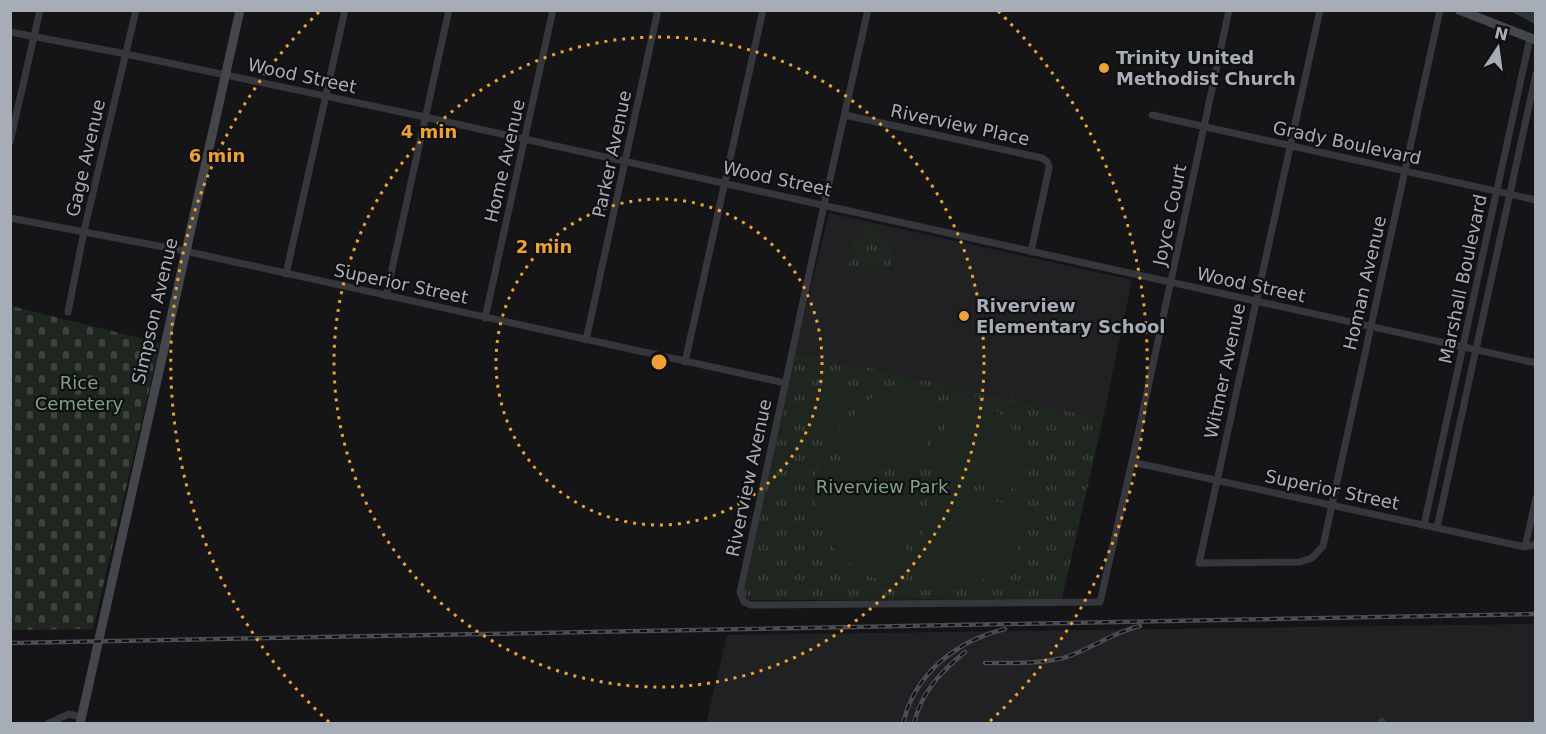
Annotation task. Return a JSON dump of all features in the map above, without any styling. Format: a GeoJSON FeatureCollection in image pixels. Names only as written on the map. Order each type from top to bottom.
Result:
{"type":"FeatureCollection","features":[{"type":"Feature","properties":{"kind":"street"},"geometry":{"type":"LineString","coordinates":[[10,142],[40,10]]}},
{"type":"Feature","properties":{"kind":"street","name":"Gage Avenue"},"geometry":{"type":"LineString","coordinates":[[68,312],[84,231],[136,10]]}},
{"type":"Feature","properties":{"kind":"street","name":"Simpson Avenue"},"geometry":{"type":"LineString","coordinates":[[81,720],[240,10]]}},
{"type":"Feature","properties":{"kind":"street"},"geometry":{"type":"LineString","coordinates":[[286,274],[345,10]]}},
{"type":"Feature","properties":{"kind":"street"},"geometry":{"type":"LineString","coordinates":[[386,296],[449,10]]}},
{"type":"Feature","properties":{"kind":"street","name":"Home Avenue"},"geometry":{"type":"LineString","coordinates":[[485,318],[554,10]]}},
{"type":"Feature","properties":{"kind":"street","name":"Parker Avenue"},"geometry":{"type":"LineString","coordinates":[[586,340],[658,10]]}},
{"type":"Feature","properties":{"kind":"street"},"geometry":{"type":"LineString","coordinates":[[685,362],[763,10]]}},
{"type":"Feature","properties":{"kind":"street","name":"Riverview Avenue"},"geometry":{"type":"LineString","coordinates":[[868,10],[740,592],[744,602],[751,605],[1100,602]]}},
{"type":"Feature","properties":{"kind":"street","name":"Joyce Court"},"geometry":{"type":"LineString","coordinates":[[1100,602],[1229,10]]}},
{"type":"Feature","properties":{"kind":"street","name":"Witmer Avenue"},"geometry":{"type":"LineString","coordinates":[[1312,558],[1300,562],[1198,563],[1320,10]]}},
{"type":"Feature","properties":{"kind":"street","name":"Homan Avenue"},"geometry":{"type":"LineString","coordinates":[[1312,558],[1323,546],[1440,10]]}},
{"type":"Feature","properties":{"kind":"street"},"geometry":{"type":"LineString","coordinates":[[1459,10],[1533,39]]}},
{"type":"Feature","properties":{"kind":"street","name":"Wood Street"},"geometry":{"type":"LineString","coordinates":[[10,32],[425,117],[1536,363]]}},
{"type":"Feature","properties":{"kind":"street","name":"Marshall Boulevard"},"geometry":{"type":"LineString","coordinates":[[1424,525],[1533,39]]}},
{"type":"Feature","properties":{"kind":"street","name":"Marshall Boulevard"},"geometry":{"type":"LineString","coordinates":[[1437,528],[1536,74]]}},
{"type":"Feature","properties":{"kind":"street","name":"Riverview Place"},"geometry":{"type":"LineString","coordinates":[[846,115],[1046,160],[1049,168],[1031,252]]}},
{"type":"Feature","properties":{"kind":"street","name":"Grady Boulevard"},"geometry":{"type":"LineString","coordinates":[[1152,115],[1536,200]]}},
{"type":"Feature","properties":{"kind":"street","name":"Superior Street"},"geometry":{"type":"LineString","coordinates":[[10,218],[185,251],[785,383]]}},
{"type":"Feature","properties":{"kind":"street","name":"Superior Street"},"geometry":{"type":"LineString","coordinates":[[1132,462],[1525,547]]}},
{"type":"Feature","properties":{"kind":"street"},"geometry":{"type":"LineString","coordinates":[[1536,498],[1525,547],[1536,543]]}},
{"type":"Feature","properties":{"kind":"street"},"geometry":{"type":"LineString","coordinates":[[47,723],[69,714],[81,720]]}},
{"type":"Feature","properties":{"kind":"shaded area"},"geometry":{"type":"Polygon","coordinates":[[[1510,11],[1535,11],[1535,24],[1510,11]]]}},
{"type":"Feature","properties":{"kind":"shaded area","name":"Riverview Elementary School"},"geometry":{"type":"Polygon","coordinates":[[[829,213],[1132,280],[1103,419],[795,352],[829,213]]]}},
{"type":"Feature","properties":{"kind":"shaded area"},"geometry":{"type":"Polygon","coordinates":[[[1535,624],[1535,723],[706,724],[727,635],[1535,624]]]}},
{"type":"Feature","properties":{"kind":"green space"},"geometry":{"type":"Polygon","coordinates":[[[866,223],[881,226],[879,239],[887,241],[894,251],[890,268],[887,267],[885,273],[849,265],[851,242],[863,235],[866,223]]]}},
{"type":"Feature","properties":{"kind":"green space","name":"Rice Cemetery"},"geometry":{"type":"Polygon","coordinates":[[[11,306],[160,343],[93,629],[11,630],[11,306]]]}},
{"type":"Feature","properties":{"kind":"green space","name":"Riverview Park"},"geometry":{"type":"Polygon","coordinates":[[[795,352],[1103,419],[1062,599],[748,600],[744,595],[744,590],[795,352]]]}},
{"type":"Feature","properties":{"kind":"green space"},"geometry":{"type":"Polygon","coordinates":[[[920,384],[939,387],[923,466],[915,471],[838,454],[849,425],[869,400],[891,389],[920,384]]]}},
{"type":"Feature","properties":{"kind":"green space"},"geometry":{"type":"Polygon","coordinates":[[[817,391],[847,398],[838,434],[808,427],[817,391]]]}},
{"type":"Feature","properties":{"kind":"green space"},"geometry":{"type":"Polygon","coordinates":[[[953,391],[984,401],[1002,416],[1013,430],[1022,452],[1021,490],[940,476],[935,468],[953,391]]]}},
{"type":"Feature","properties":{"kind":"green space"},"geometry":{"type":"Polygon","coordinates":[[[818,464],[913,482],[918,491],[898,584],[860,571],[839,554],[831,544],[817,512],[818,464]]]}},
{"type":"Feature","properties":{"kind":"green space"},"geometry":{"type":"Polygon","coordinates":[[[939,489],[1030,509],[1026,532],[1021,543],[1006,562],[986,577],[951,590],[913,587],[929,495],[939,489]]]}},
{"type":"Feature","properties":{"kind":"railway"},"geometry":{"type":"LineString","coordinates":[[10,643],[1536,614]]}},
{"type":"Feature","properties":{"kind":"railway"},"geometry":{"type":"LineString","coordinates":[[985,663],[1034,662],[1063,658],[1120,632],[1140,626]]}},
{"type":"Feature","properties":{"kind":"railway"},"geometry":{"type":"LineString","coordinates":[[903,724],[917,690],[940,662],[970,642],[1005,629]]}},
{"type":"Feature","properties":{"kind":"railway"},"geometry":{"type":"LineString","coordinates":[[914,724],[927,692],[948,667],[965,652]]}},
{"type":"Feature","properties":{"kind":"place","name":"Trinity United Methodist Church"},"geometry":{"type":"Point","coordinates":[1104,68]}},
{"type":"Feature","properties":{"kind":"place","name":"Riverview Elementary School"},"geometry":{"type":"Point","coordinates":[964,316]}}]}
